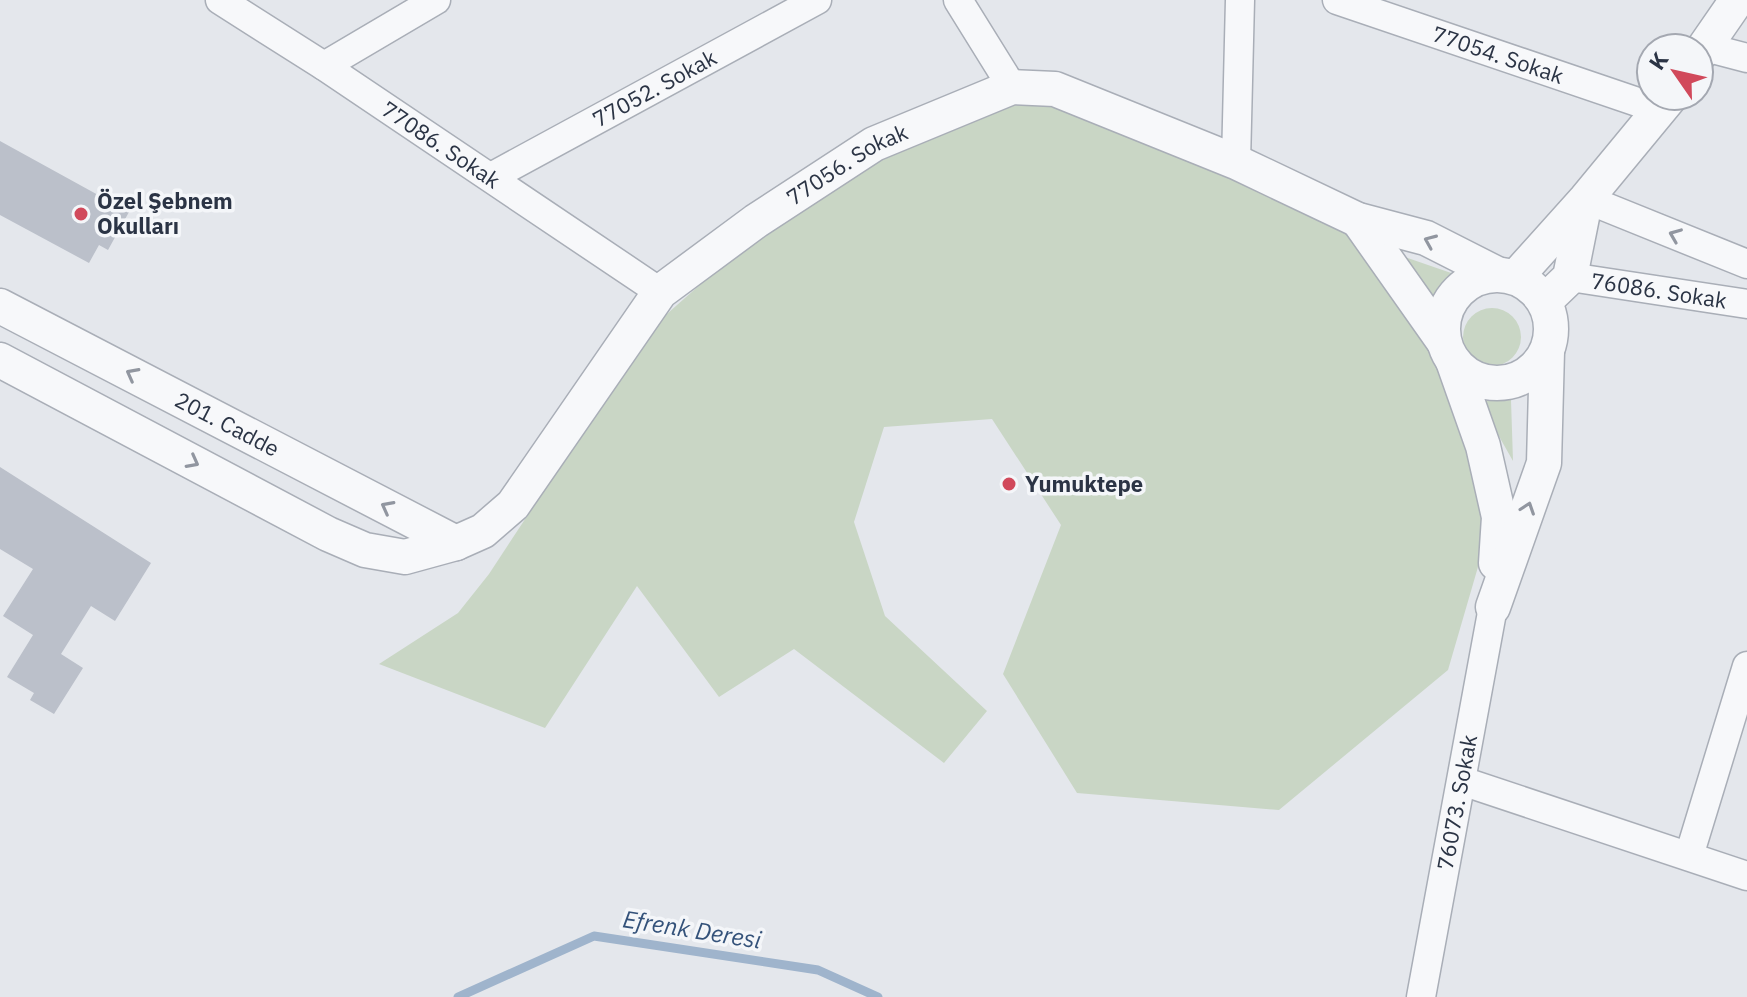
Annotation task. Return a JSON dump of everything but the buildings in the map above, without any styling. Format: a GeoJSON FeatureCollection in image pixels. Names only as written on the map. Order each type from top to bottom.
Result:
{"type":"FeatureCollection","features":[{"type":"Feature","properties":{"kind":"street","name":"77086. Sokak"},"geometry":{"type":"LineString","coordinates":[[220,0],[324,66],[660,292]]}},
{"type":"Feature","properties":{"kind":"street"},"geometry":{"type":"LineString","coordinates":[[324,66],[436,0]]}},
{"type":"Feature","properties":{"kind":"street","name":"77052. Sokak"},"geometry":{"type":"LineString","coordinates":[[491,177],[817,0]]}},
{"type":"Feature","properties":{"kind":"street"},"geometry":{"type":"LineString","coordinates":[[958,0],[1012,87]]}},
{"type":"Feature","properties":{"kind":"street"},"geometry":{"type":"LineString","coordinates":[[1236,162],[1240,0]]}},
{"type":"Feature","properties":{"kind":"street","name":"77054. Sokak"},"geometry":{"type":"LineString","coordinates":[[1337,0],[1635,93]]}},
{"type":"Feature","properties":{"kind":"street"},"geometry":{"type":"LineString","coordinates":[[1715,32],[1737,0]]}},
{"type":"Feature","properties":{"kind":"street"},"geometry":{"type":"LineString","coordinates":[[1715,53],[1747,58]]}},
{"type":"Feature","properties":{"kind":"street","name":"77056. Sokak"},"geometry":{"type":"LineString","coordinates":[[0,360],[328,534],[365,550],[405,557],[456,543],[483,531],[513,505],[660,292],[756,221],[874,144],[1012,87],[1055,89],[1236,162],[1358,220],[1426,238],[1507,276]]}},
{"type":"Feature","properties":{"kind":"street"},"geometry":{"type":"LineString","coordinates":[[1507,276],[1586,199],[1658,112]]}},
{"type":"Feature","properties":{"kind":"street"},"geometry":{"type":"LineString","coordinates":[[1545,301],[1570,277],[1586,199]]}},
{"type":"Feature","properties":{"kind":"street","name":"76086. Sokak"},"geometry":{"type":"LineString","coordinates":[[1586,199],[1747,264]]}},
{"type":"Feature","properties":{"kind":"street"},"geometry":{"type":"LineString","coordinates":[[1358,220],[1448,351],[1468,375],[1487,382],[1508,382],[1531,371],[1547,351]]}},
{"type":"Feature","properties":{"kind":"street"},"geometry":{"type":"LineString","coordinates":[[1507,276],[1532,287],[1545,301],[1551,317],[1552,334],[1547,351],[1544,463],[1493,607],[1499,517],[1483,446],[1448,351],[1443,321],[1450,301],[1462,287],[1479,278],[1507,276]]}},
{"type":"Feature","properties":{"kind":"street","name":"76086. Sokak"},"geometry":{"type":"LineString","coordinates":[[1570,277],[1747,304]]}},
{"type":"Feature","properties":{"kind":"street","name":"201. Cadde"},"geometry":{"type":"LineString","coordinates":[[0,306],[456,543]]}},
{"type":"Feature","properties":{"kind":"street","name":"76073. Sokak"},"geometry":{"type":"LineString","coordinates":[[1421,997],[1493,607]]}},
{"type":"Feature","properties":{"kind":"street"},"geometry":{"type":"LineString","coordinates":[[1689,856],[1747,666]]}},
{"type":"Feature","properties":{"kind":"street"},"geometry":{"type":"LineString","coordinates":[[1462,781],[1747,876]]}},
{"type":"Feature","properties":{"kind":"green space","name":"Yumuktepe"},"geometry":{"type":"Polygon","coordinates":[[[1041,103],[1065,108],[1323,215],[1361,244],[1451,376],[1487,536],[1448,670],[1279,810],[1077,793],[1003,674],[1061,525],[992,419],[884,427],[854,522],[885,616],[987,711],[944,763],[794,649],[719,697],[637,586],[545,728],[379,664],[458,613],[489,574],[635,352],[659,321],[720,267],[883,152],[1008,106],[1041,103]]]}},
{"type":"Feature","properties":{"kind":"green space"},"geometry":{"type":"Polygon","coordinates":[[[1399,255],[1457,275],[1434,306],[1399,255]]]}},
{"type":"Feature","properties":{"kind":"green space"},"geometry":{"type":"Polygon","coordinates":[[[1492,308],[1503,310],[1512,317],[1519,326],[1519,348],[1512,357],[1503,364],[1492,366],[1481,364],[1472,357],[1465,348],[1463,337],[1465,326],[1472,317],[1481,310],[1492,308]]]}},
{"type":"Feature","properties":{"kind":"green space"},"geometry":{"type":"Polygon","coordinates":[[[1511,400],[1513,461],[1479,401],[1511,400]]]}},
{"type":"Feature","properties":{"kind":"waterway","name":"Efrenk Deresi"},"geometry":{"type":"LineString","coordinates":[[458,997],[594,936],[818,970],[878,997]]}},
{"type":"Feature","properties":{"kind":"place","name":"Özel Şebnem Okulları"},"geometry":{"type":"Point","coordinates":[81,214]}},
{"type":"Feature","properties":{"kind":"place","name":"Yumuktepe"},"geometry":{"type":"Point","coordinates":[1009,484]}}]}
